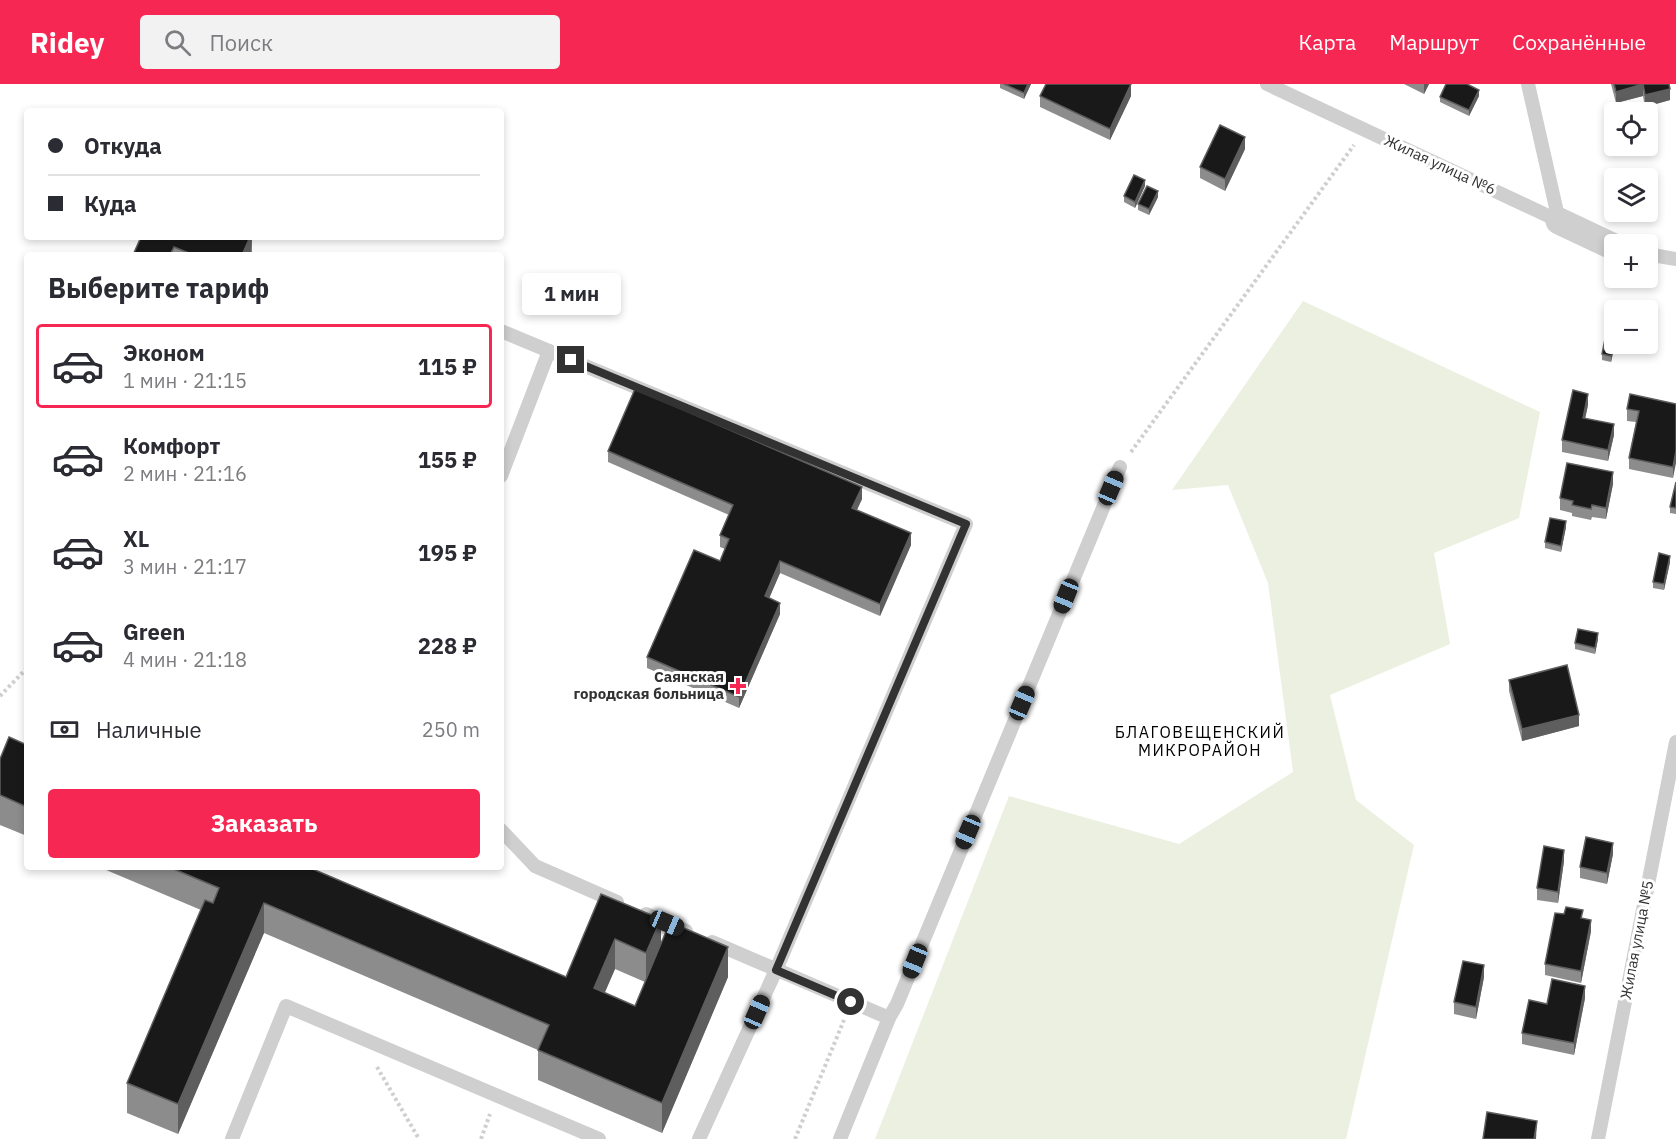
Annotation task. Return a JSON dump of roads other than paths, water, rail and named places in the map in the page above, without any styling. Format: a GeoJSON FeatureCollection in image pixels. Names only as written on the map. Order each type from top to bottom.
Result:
{"type":"FeatureCollection","features":[{"type":"Feature","properties":{"kind":"street","name":"Жилая улица №6"},"geometry":{"type":"LineString","coordinates":[[1559,221],[1604,242]]}},
{"type":"Feature","properties":{"kind":"lane","name":"Жилая улица №6"},"geometry":{"type":"LineString","coordinates":[[1267,84],[1559,221]]}},
{"type":"Feature","properties":{"kind":"lane"},"geometry":{"type":"LineString","coordinates":[[1528,84],[1559,221]]}},
{"type":"Feature","properties":{"kind":"lane"},"geometry":{"type":"LineString","coordinates":[[1658,256],[1676,259]]}},
{"type":"Feature","properties":{"kind":"lane"},"geometry":{"type":"LineString","coordinates":[[504,332],[966,524],[776,970],[699,1139]]}},
{"type":"Feature","properties":{"kind":"lane"},"geometry":{"type":"LineString","coordinates":[[504,468],[549,351]]}},
{"type":"Feature","properties":{"kind":"lane"},"geometry":{"type":"LineString","coordinates":[[840,1139],[1120,467]]}},
{"type":"Feature","properties":{"kind":"lane","name":"Жилая улица №5"},"geometry":{"type":"LineString","coordinates":[[1598,1139],[1676,742]]}},
{"type":"Feature","properties":{"kind":"lane"},"geometry":{"type":"LineString","coordinates":[[504,833],[535,866],[889,1018]]}},
{"type":"Feature","properties":{"kind":"lane"},"geometry":{"type":"LineString","coordinates":[[232,1139],[286,1006],[599,1139]]}},
{"type":"Feature","properties":{"kind":"place","name":"Саянская городская больница"},"geometry":{"type":"Point","coordinates":[738,686]}},
{"type":"Feature","properties":{"kind":"district","name":"БЛАГОВЕЩЕНСКИЙ МИКРОРАЙОН"},"geometry":{"type":"Point","coordinates":[1200,741]}}]}
